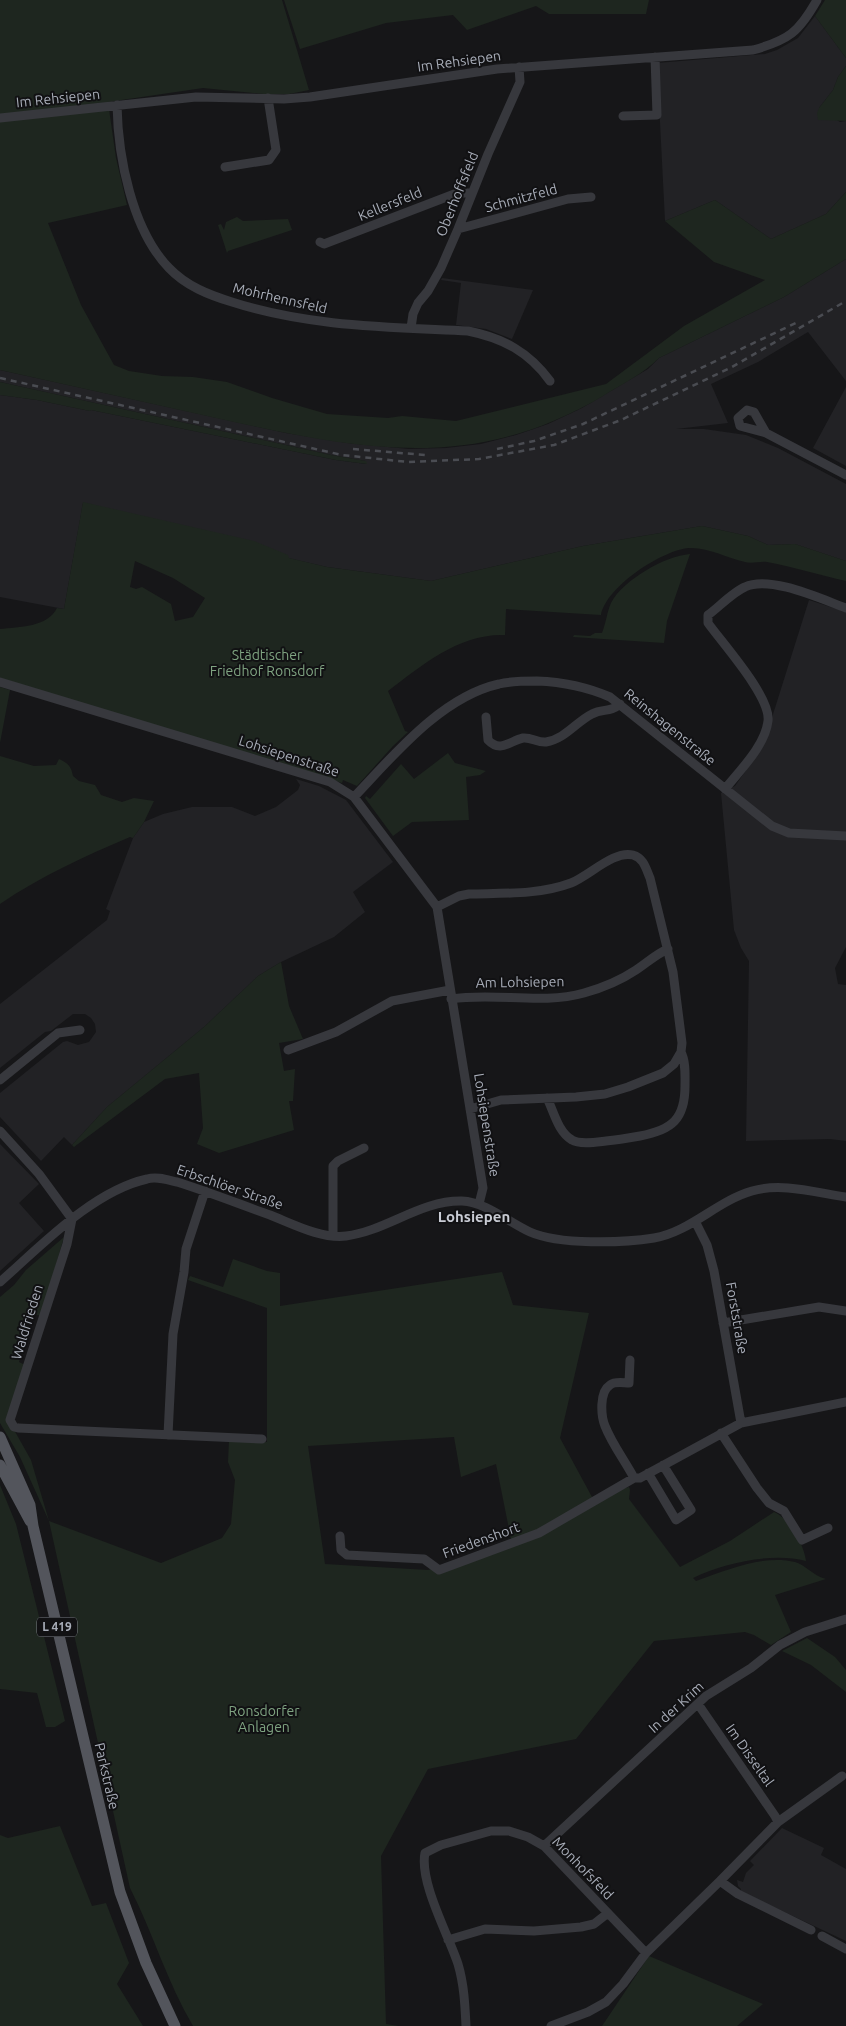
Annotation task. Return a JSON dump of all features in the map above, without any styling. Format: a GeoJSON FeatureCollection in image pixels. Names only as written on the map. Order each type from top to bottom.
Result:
{"type":"FeatureCollection","features":[{"type":"Feature","properties":{"kind":"main road","name":"Parkstraße"},"geometry":{"type":"LineString","coordinates":[[0,1437],[30,1505],[33,1526],[120,1892],[146,1963],[175,2026]]}},
{"type":"Feature","properties":{"kind":"main road","name":"Parkstraße"},"geometry":{"type":"LineString","coordinates":[[0,1465],[33,1526]]}},
{"type":"Feature","properties":{"kind":"street","name":"Im Rehsiepen"},"geometry":{"type":"LineString","coordinates":[[0,118],[196,97],[310,97],[497,69],[753,50],[777,43],[790,36],[806,19],[817,0]]}},
{"type":"Feature","properties":{"kind":"street"},"geometry":{"type":"LineString","coordinates":[[623,116],[657,115],[655,57]]}},
{"type":"Feature","properties":{"kind":"street","name":"Oberhoffsfeld"},"geometry":{"type":"LineString","coordinates":[[411,328],[413,314],[441,268],[520,82],[519,67]]}},
{"type":"Feature","properties":{"kind":"street"},"geometry":{"type":"LineString","coordinates":[[225,167],[269,160],[276,150],[268,98]]}},
{"type":"Feature","properties":{"kind":"street","name":"Mohrhennsfeld"},"geometry":{"type":"LineString","coordinates":[[117,105],[121,150],[128,184],[140,222],[154,250],[169,268],[184,281],[224,300],[291,317],[332,324],[411,328],[489,335],[520,350],[539,366],[550,381]]}},
{"type":"Feature","properties":{"kind":"street","name":"Kellersfeld"},"geometry":{"type":"LineString","coordinates":[[320,242],[324,244],[457,193],[472,193]]}},
{"type":"Feature","properties":{"kind":"street","name":"Schmitzfeld"},"geometry":{"type":"LineString","coordinates":[[458,229],[568,199],[591,197]]}},
{"type":"Feature","properties":{"kind":"street"},"geometry":{"type":"LineString","coordinates":[[766,433],[846,475]]}},
{"type":"Feature","properties":{"kind":"street"},"geometry":{"type":"LineString","coordinates":[[725,789],[762,738],[768,722],[768,709],[759,692],[708,623],[706,619],[708,615],[745,587],[759,584],[790,589],[846,608]]}},
{"type":"Feature","properties":{"kind":"street","name":"Lohsiepenstraße"},"geometry":{"type":"LineString","coordinates":[[0,682],[330,782],[354,797],[436,906],[483,1188],[479,1204]]}},
{"type":"Feature","properties":{"kind":"street","name":"Reinshagenstraße"},"geometry":{"type":"LineString","coordinates":[[354,797],[406,742],[426,724],[451,706],[485,688],[509,682],[549,682],[589,688],[610,697],[772,826],[789,833],[846,836]]}},
{"type":"Feature","properties":{"kind":"street"},"geometry":{"type":"LineString","coordinates":[[486,717],[488,740],[496,746],[506,746],[523,738],[546,742],[558,738],[590,715],[596,712],[613,710],[620,704]]}},
{"type":"Feature","properties":{"kind":"street"},"geometry":{"type":"LineString","coordinates":[[436,906],[459,896],[469,894],[550,889],[572,883],[618,856],[632,855],[644,864],[674,972],[680,1022],[681,1052],[684,1058],[685,1073],[683,1110],[676,1121],[654,1133],[619,1140],[574,1141],[563,1133],[547,1098]]}},
{"type":"Feature","properties":{"kind":"street","name":"Am Lohsiepen"},"geometry":{"type":"LineString","coordinates":[[450,995],[553,998],[583,994],[624,977],[668,949]]}},
{"type":"Feature","properties":{"kind":"street"},"geometry":{"type":"LineString","coordinates":[[288,1050],[336,1032],[392,1001],[450,995]]}},
{"type":"Feature","properties":{"kind":"street"},"geometry":{"type":"LineString","coordinates":[[0,1080],[58,1033],[80,1030]]}},
{"type":"Feature","properties":{"kind":"street"},"geometry":{"type":"LineString","coordinates":[[470,1109],[500,1100],[576,1098],[605,1094],[663,1074],[674,1064],[681,1052]]}},
{"type":"Feature","properties":{"kind":"street"},"geometry":{"type":"LineString","coordinates":[[0,1130],[39,1174],[72,1219]]}},
{"type":"Feature","properties":{"kind":"street"},"geometry":{"type":"LineString","coordinates":[[333,1235],[333,1166],[338,1161],[364,1148]]}},
{"type":"Feature","properties":{"kind":"street","name":"Erbschlöer Straße"},"geometry":{"type":"LineString","coordinates":[[0,1282],[72,1219],[109,1194],[149,1178],[162,1178],[205,1191],[310,1230],[346,1236],[366,1231],[448,1202],[463,1201],[479,1204],[532,1232],[546,1237],[568,1240],[635,1240],[656,1238],[677,1230],[731,1200],[765,1188],[784,1188],[846,1197]]}},
{"type":"Feature","properties":{"kind":"street"},"geometry":{"type":"LineString","coordinates":[[168,1435],[173,1334],[184,1272],[186,1249],[205,1191]]}},
{"type":"Feature","properties":{"kind":"street","name":"Waldfrieden"},"geometry":{"type":"LineString","coordinates":[[72,1219],[67,1244],[10,1423],[18,1428],[262,1439]]}},
{"type":"Feature","properties":{"kind":"street","name":"Forststraße"},"geometry":{"type":"LineString","coordinates":[[695,1221],[707,1245],[741,1423]]}},
{"type":"Feature","properties":{"kind":"street"},"geometry":{"type":"LineString","coordinates":[[723,1323],[819,1307],[846,1311]]}},
{"type":"Feature","properties":{"kind":"street"},"geometry":{"type":"LineString","coordinates":[[630,1360],[629,1384],[615,1383],[607,1388],[603,1400],[603,1413],[605,1426],[634,1478]]}},
{"type":"Feature","properties":{"kind":"street","name":"Friedenshort"},"geometry":{"type":"LineString","coordinates":[[340,1536],[341,1550],[347,1555],[424,1559],[439,1570],[540,1533],[634,1478],[640,1478],[741,1423],[846,1402]]}},
{"type":"Feature","properties":{"kind":"street"},"geometry":{"type":"LineString","coordinates":[[721,1433],[758,1488],[770,1503],[784,1512],[802,1540],[828,1528]]}},
{"type":"Feature","properties":{"kind":"street"},"geometry":{"type":"LineString","coordinates":[[648,1473],[676,1520],[691,1510],[663,1465]]}},
{"type":"Feature","properties":{"kind":"street","name":"In der Krim"},"geometry":{"type":"LineString","coordinates":[[544,1846],[698,1704],[717,1689],[751,1668],[780,1645],[805,1632],[846,1619]]}},
{"type":"Feature","properties":{"kind":"street","name":"Im Disseltal"},"geometry":{"type":"LineString","coordinates":[[698,1704],[776,1816],[778,1822]]}},
{"type":"Feature","properties":{"kind":"street"},"geometry":{"type":"LineString","coordinates":[[551,2026],[588,2012],[606,2002],[623,1984],[646,1953],[778,1822],[842,1776]]}},
{"type":"Feature","properties":{"kind":"street","name":"Monhofsfeld"},"geometry":{"type":"LineString","coordinates":[[466,2026],[462,1982],[428,1884],[424,1858],[425,1853],[440,1845],[491,1831],[510,1831],[544,1846],[646,1953]]}},
{"type":"Feature","properties":{"kind":"street"},"geometry":{"type":"LineString","coordinates":[[720,1881],[738,1894],[811,1930]]}},
{"type":"Feature","properties":{"kind":"street","name":"Monhofsfeld"},"geometry":{"type":"LineString","coordinates":[[448,1940],[485,1929],[534,1931],[581,1927],[594,1924],[608,1913]]}},
{"type":"Feature","properties":{"kind":"street"},"geometry":{"type":"LineString","coordinates":[[822,1936],[846,1949]]}},
{"type":"Feature","properties":{"kind":"shaded area"},"geometry":{"type":"Polygon","coordinates":[[[815,16],[846,58],[846,66],[838,77],[833,90],[819,108],[840,122],[846,121],[846,192],[826,214],[771,239],[715,200],[665,221],[657,63],[765,54],[777,50],[798,38],[815,16]]]}},
{"type":"Feature","properties":{"kind":"shaded area"},"geometry":{"type":"Polygon","coordinates":[[[846,259],[846,381],[808,332],[758,362],[711,384],[728,423],[676,429],[704,429],[746,435],[778,448],[846,484],[846,561],[795,544],[768,545],[748,536],[702,526],[583,546],[431,581],[327,567],[83,503],[64,609],[0,597],[0,395],[91,410],[336,460],[366,464],[365,461],[0,382],[0,370],[286,433],[347,443],[409,449],[446,448],[481,444],[548,424],[582,408],[648,369],[659,358],[784,297],[846,259]]]}},
{"type":"Feature","properties":{"kind":"shaded area"},"geometry":{"type":"Polygon","coordinates":[[[442,278],[533,290],[512,339],[486,329],[456,325],[461,283],[441,280],[442,278]]]}},
{"type":"Feature","properties":{"kind":"shaded area"},"geometry":{"type":"Polygon","coordinates":[[[846,387],[846,466],[813,448],[846,387]]]}},
{"type":"Feature","properties":{"kind":"shaded area"},"geometry":{"type":"Polygon","coordinates":[[[809,600],[846,612],[846,947],[835,968],[838,984],[846,985],[846,1141],[830,1139],[746,1141],[749,961],[741,948],[734,930],[721,793],[735,786],[763,746],[809,600]]]}},
{"type":"Feature","properties":{"kind":"shaded area"},"geometry":{"type":"Polygon","coordinates":[[[296,779],[319,786],[346,800],[393,862],[353,892],[365,912],[334,937],[281,962],[258,976],[204,1027],[107,1107],[72,1145],[64,1137],[41,1161],[0,1117],[0,1093],[63,1042],[67,1041],[78,1045],[89,1042],[96,1032],[95,1024],[85,1014],[73,1014],[51,1031],[45,1032],[0,1068],[0,1004],[107,920],[110,911],[106,909],[133,838],[144,822],[163,814],[192,807],[232,807],[255,816],[276,807],[298,790],[300,785],[296,779]]]}},
{"type":"Feature","properties":{"kind":"shaded area"},"geometry":{"type":"Polygon","coordinates":[[[0,1144],[39,1184],[19,1203],[44,1231],[0,1271],[0,1144]]]}},
{"type":"Feature","properties":{"kind":"shaded area"},"geometry":{"type":"Polygon","coordinates":[[[782,1828],[824,1848],[821,1855],[846,1869],[846,1941],[740,1891],[737,1880],[743,1882],[746,1873],[754,1865],[750,1861],[782,1828]]]}},
{"type":"Feature","properties":{"kind":"green space"},"geometry":{"type":"Polygon","coordinates":[[[0,0],[282,0],[309,90],[289,94],[263,94],[203,88],[108,102],[116,158],[127,205],[48,223],[81,305],[114,365],[129,371],[227,382],[272,398],[327,414],[388,418],[402,416],[456,421],[606,384],[684,326],[765,280],[714,262],[665,221],[715,200],[771,239],[826,214],[846,192],[846,259],[784,297],[659,358],[639,374],[603,396],[553,421],[504,437],[456,446],[408,448],[360,445],[311,438],[0,370],[0,0]]]}},
{"type":"Feature","properties":{"kind":"green space"},"geometry":{"type":"Polygon","coordinates":[[[284,0],[649,0],[646,14],[549,14],[536,6],[467,30],[453,15],[386,23],[300,49],[284,0]]]}},
{"type":"Feature","properties":{"kind":"green space"},"geometry":{"type":"Polygon","coordinates":[[[825,0],[846,0],[846,58],[815,16],[825,0]]]}},
{"type":"Feature","properties":{"kind":"green space"},"geometry":{"type":"Polygon","coordinates":[[[846,66],[846,121],[818,120],[817,113],[819,108],[833,90],[838,77],[846,66]]]}},
{"type":"Feature","properties":{"kind":"green space"},"geometry":{"type":"Polygon","coordinates":[[[237,217],[243,221],[288,219],[292,230],[228,251],[227,253],[218,225],[221,224],[224,230],[226,222],[237,217]]]}},
{"type":"Feature","properties":{"kind":"green space"},"geometry":{"type":"Polygon","coordinates":[[[0,382],[331,455],[366,461],[367,464],[336,460],[91,410],[0,395],[0,382]]]}},
{"type":"Feature","properties":{"kind":"green space","name":"Städtischer Friedhof Ronsdorf"},"geometry":{"type":"Polygon","coordinates":[[[83,502],[254,541],[288,555],[289,558],[327,567],[431,581],[583,546],[702,526],[748,536],[768,545],[795,544],[846,561],[846,581],[777,564],[764,562],[748,563],[710,551],[689,548],[665,555],[637,572],[613,593],[605,604],[601,615],[506,609],[505,635],[473,639],[442,652],[388,691],[405,731],[408,732],[357,786],[343,780],[342,783],[0,678],[0,629],[32,625],[47,619],[57,608],[64,609],[83,502]],[[135,561],[130,587],[136,589],[142,587],[171,604],[175,621],[193,617],[205,598],[173,578],[135,561]]]}},
{"type":"Feature","properties":{"kind":"green space"},"geometry":{"type":"Polygon","coordinates":[[[690,554],[667,621],[664,643],[573,637],[574,635],[590,636],[595,633],[602,633],[611,603],[625,586],[657,564],[690,554]]]}},
{"type":"Feature","properties":{"kind":"green space"},"geometry":{"type":"Polygon","coordinates":[[[0,687],[10,690],[0,743],[0,687]]]}},
{"type":"Feature","properties":{"kind":"green space"},"geometry":{"type":"Polygon","coordinates":[[[448,753],[455,763],[486,771],[480,775],[466,777],[469,820],[412,822],[393,836],[365,798],[366,796],[370,799],[401,764],[414,779],[448,753]]]}},
{"type":"Feature","properties":{"kind":"green space"},"geometry":{"type":"Polygon","coordinates":[[[0,756],[34,766],[56,765],[59,759],[69,765],[73,776],[79,781],[95,785],[101,795],[122,802],[134,798],[154,801],[144,822],[133,838],[130,837],[64,867],[31,884],[0,904],[0,756]]]}},
{"type":"Feature","properties":{"kind":"green space"},"geometry":{"type":"Polygon","coordinates":[[[281,962],[289,1006],[303,1039],[279,1043],[284,1071],[295,1069],[293,1101],[289,1101],[294,1130],[219,1153],[197,1144],[203,1128],[199,1073],[165,1079],[74,1147],[72,1145],[107,1107],[204,1027],[258,976],[281,962]]]}},
{"type":"Feature","properties":{"kind":"green space"},"geometry":{"type":"Polygon","coordinates":[[[64,1237],[41,1316],[27,1313],[22,1330],[27,1335],[19,1362],[25,1365],[13,1428],[31,1460],[49,1521],[20,1457],[0,1423],[0,1297],[14,1285],[26,1270],[64,1237]]]}},
{"type":"Feature","properties":{"kind":"green space","name":"Ronsdorfer Anlagen"},"geometry":{"type":"Polygon","coordinates":[[[233,1259],[267,1271],[280,1273],[280,1306],[502,1272],[513,1305],[589,1313],[560,1438],[592,1497],[629,1487],[629,1499],[680,1567],[730,1541],[774,1512],[780,1515],[795,1532],[805,1554],[806,1561],[778,1558],[748,1560],[693,1578],[696,1581],[744,1565],[770,1560],[783,1560],[799,1563],[817,1576],[826,1579],[775,1595],[791,1632],[771,1645],[745,1632],[654,1641],[576,1739],[428,1769],[381,1856],[386,2024],[399,2026],[193,2026],[175,1992],[130,1888],[49,1521],[161,1563],[222,1538],[231,1524],[235,1480],[228,1462],[229,1440],[267,1442],[267,1308],[188,1280],[190,1276],[223,1287],[233,1259]],[[454,1437],[308,1446],[325,1564],[428,1570],[511,1539],[496,1464],[461,1477],[454,1437]]]}},
{"type":"Feature","properties":{"kind":"green space"},"geometry":{"type":"Polygon","coordinates":[[[0,1485],[16,1524],[65,1721],[55,1727],[46,1727],[37,1693],[0,1689],[0,1485]]]}},
{"type":"Feature","properties":{"kind":"green space"},"geometry":{"type":"Polygon","coordinates":[[[807,1638],[835,1657],[846,1670],[846,1692],[811,1665],[782,1651],[807,1638]]]}},
{"type":"Feature","properties":{"kind":"green space"},"geometry":{"type":"Polygon","coordinates":[[[60,1826],[92,1906],[106,1903],[129,1963],[117,1984],[143,2026],[0,2026],[0,1835],[8,1838],[60,1826]]]}},
{"type":"Feature","properties":{"kind":"green space"},"geometry":{"type":"Polygon","coordinates":[[[649,1956],[763,2004],[737,2026],[602,2026],[649,1956]]]}},
{"type":"Feature","properties":{"kind":"railway"},"geometry":{"type":"LineString","coordinates":[[0,378],[342,455],[408,462],[479,459],[554,445],[621,420],[732,367],[846,301]]}},
{"type":"Feature","properties":{"kind":"railway"},"geometry":{"type":"LineString","coordinates":[[497,449],[534,441],[583,424],[800,321]]}},
{"type":"Feature","properties":{"kind":"railway"},"geometry":{"type":"LineString","coordinates":[[353,449],[425,455]]}},
{"type":"Feature","properties":{"kind":"district","name":"Lohsiepen"},"geometry":{"type":"Point","coordinates":[474,1217]}}]}
